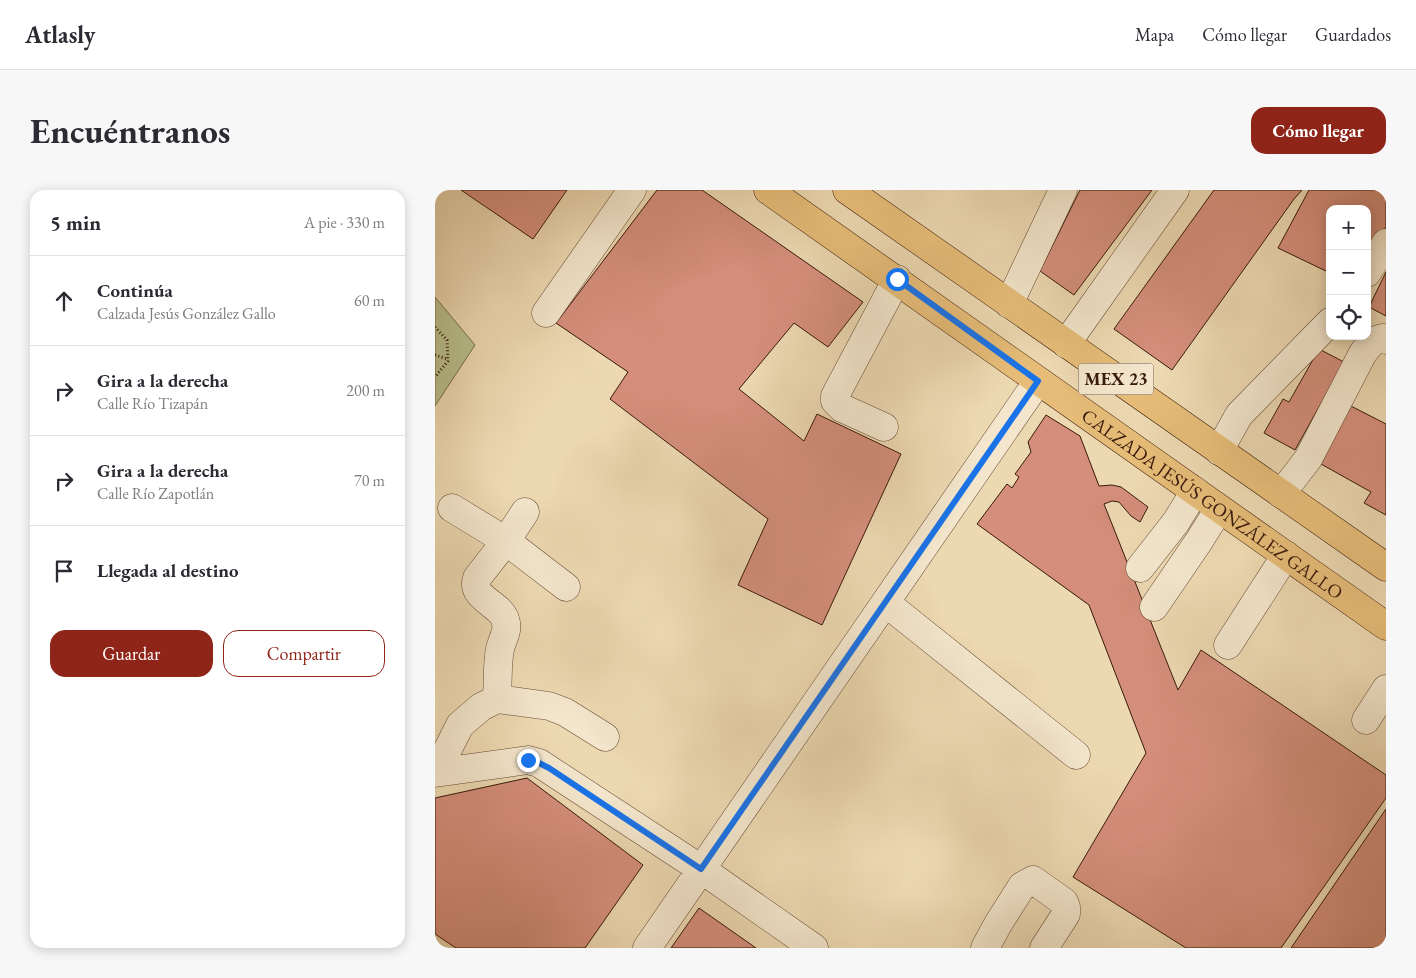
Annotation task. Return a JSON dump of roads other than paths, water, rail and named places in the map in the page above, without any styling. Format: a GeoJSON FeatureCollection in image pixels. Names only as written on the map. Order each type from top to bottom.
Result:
{"type":"FeatureCollection","features":[{"type":"Feature","properties":{"kind":"main road","name":"MEX 23"},"geometry":{"type":"LineString","coordinates":[[849,190],[1386,567]]}},
{"type":"Feature","properties":{"kind":"main road","name":"CALZADA JESÚS GONZÁLEZ GALLO"},"geometry":{"type":"LineString","coordinates":[[772,192],[1386,626]]}},
{"type":"Feature","properties":{"kind":"street"},"geometry":{"type":"LineString","coordinates":[[546,313],[632,190]]}},
{"type":"Feature","properties":{"kind":"street"},"geometry":{"type":"LineString","coordinates":[[1009,304],[1063,190]]}},
{"type":"Feature","properties":{"kind":"street"},"geometry":{"type":"LineString","coordinates":[[1066,344],[1175,190]]}},
{"type":"Feature","properties":{"kind":"street"},"geometry":{"type":"LineString","coordinates":[[1371,267],[1386,243]]}},
{"type":"Feature","properties":{"kind":"street"},"geometry":{"type":"LineString","coordinates":[[884,426],[842,408],[835,401],[835,396],[897,279]]}},
{"type":"Feature","properties":{"kind":"street"},"geometry":{"type":"LineString","coordinates":[[1219,451],[1239,415],[1326,326]]}},
{"type":"Feature","properties":{"kind":"street"},"geometry":{"type":"LineString","coordinates":[[1281,494],[1308,459],[1363,353],[1373,341],[1383,338],[1386,340]]}},
{"type":"Feature","properties":{"kind":"street"},"geometry":{"type":"LineString","coordinates":[[647,948],[1038,381]]}},
{"type":"Feature","properties":{"kind":"street"},"geometry":{"type":"LineString","coordinates":[[1141,568],[1176,522],[1195,492]]}},
{"type":"Feature","properties":{"kind":"street"},"geometry":{"type":"LineString","coordinates":[[452,508],[506,540],[566,587]]}},
{"type":"Feature","properties":{"kind":"street"},"geometry":{"type":"LineString","coordinates":[[1154,607],[1219,508]]}},
{"type":"Feature","properties":{"kind":"street"},"geometry":{"type":"LineString","coordinates":[[497,699],[501,648],[507,628],[502,613],[477,591],[475,583],[525,512]]}},
{"type":"Feature","properties":{"kind":"street"},"geometry":{"type":"LineString","coordinates":[[1228,645],[1286,555]]}},
{"type":"Feature","properties":{"kind":"street"},"geometry":{"type":"LineString","coordinates":[[886,603],[1076,755]]}},
{"type":"Feature","properties":{"kind":"street"},"geometry":{"type":"LineString","coordinates":[[1366,720],[1386,689]]}},
{"type":"Feature","properties":{"kind":"street"},"geometry":{"type":"LineString","coordinates":[[605,737],[565,712],[549,706],[497,699],[481,706],[461,725],[447,751],[439,772],[528,760],[539,763],[701,869],[814,948]]}},
{"type":"Feature","properties":{"kind":"street"},"geometry":{"type":"LineString","coordinates":[[985,948],[1022,886],[1033,880],[1064,902],[1067,907],[1066,914],[1044,948]]}}]}
